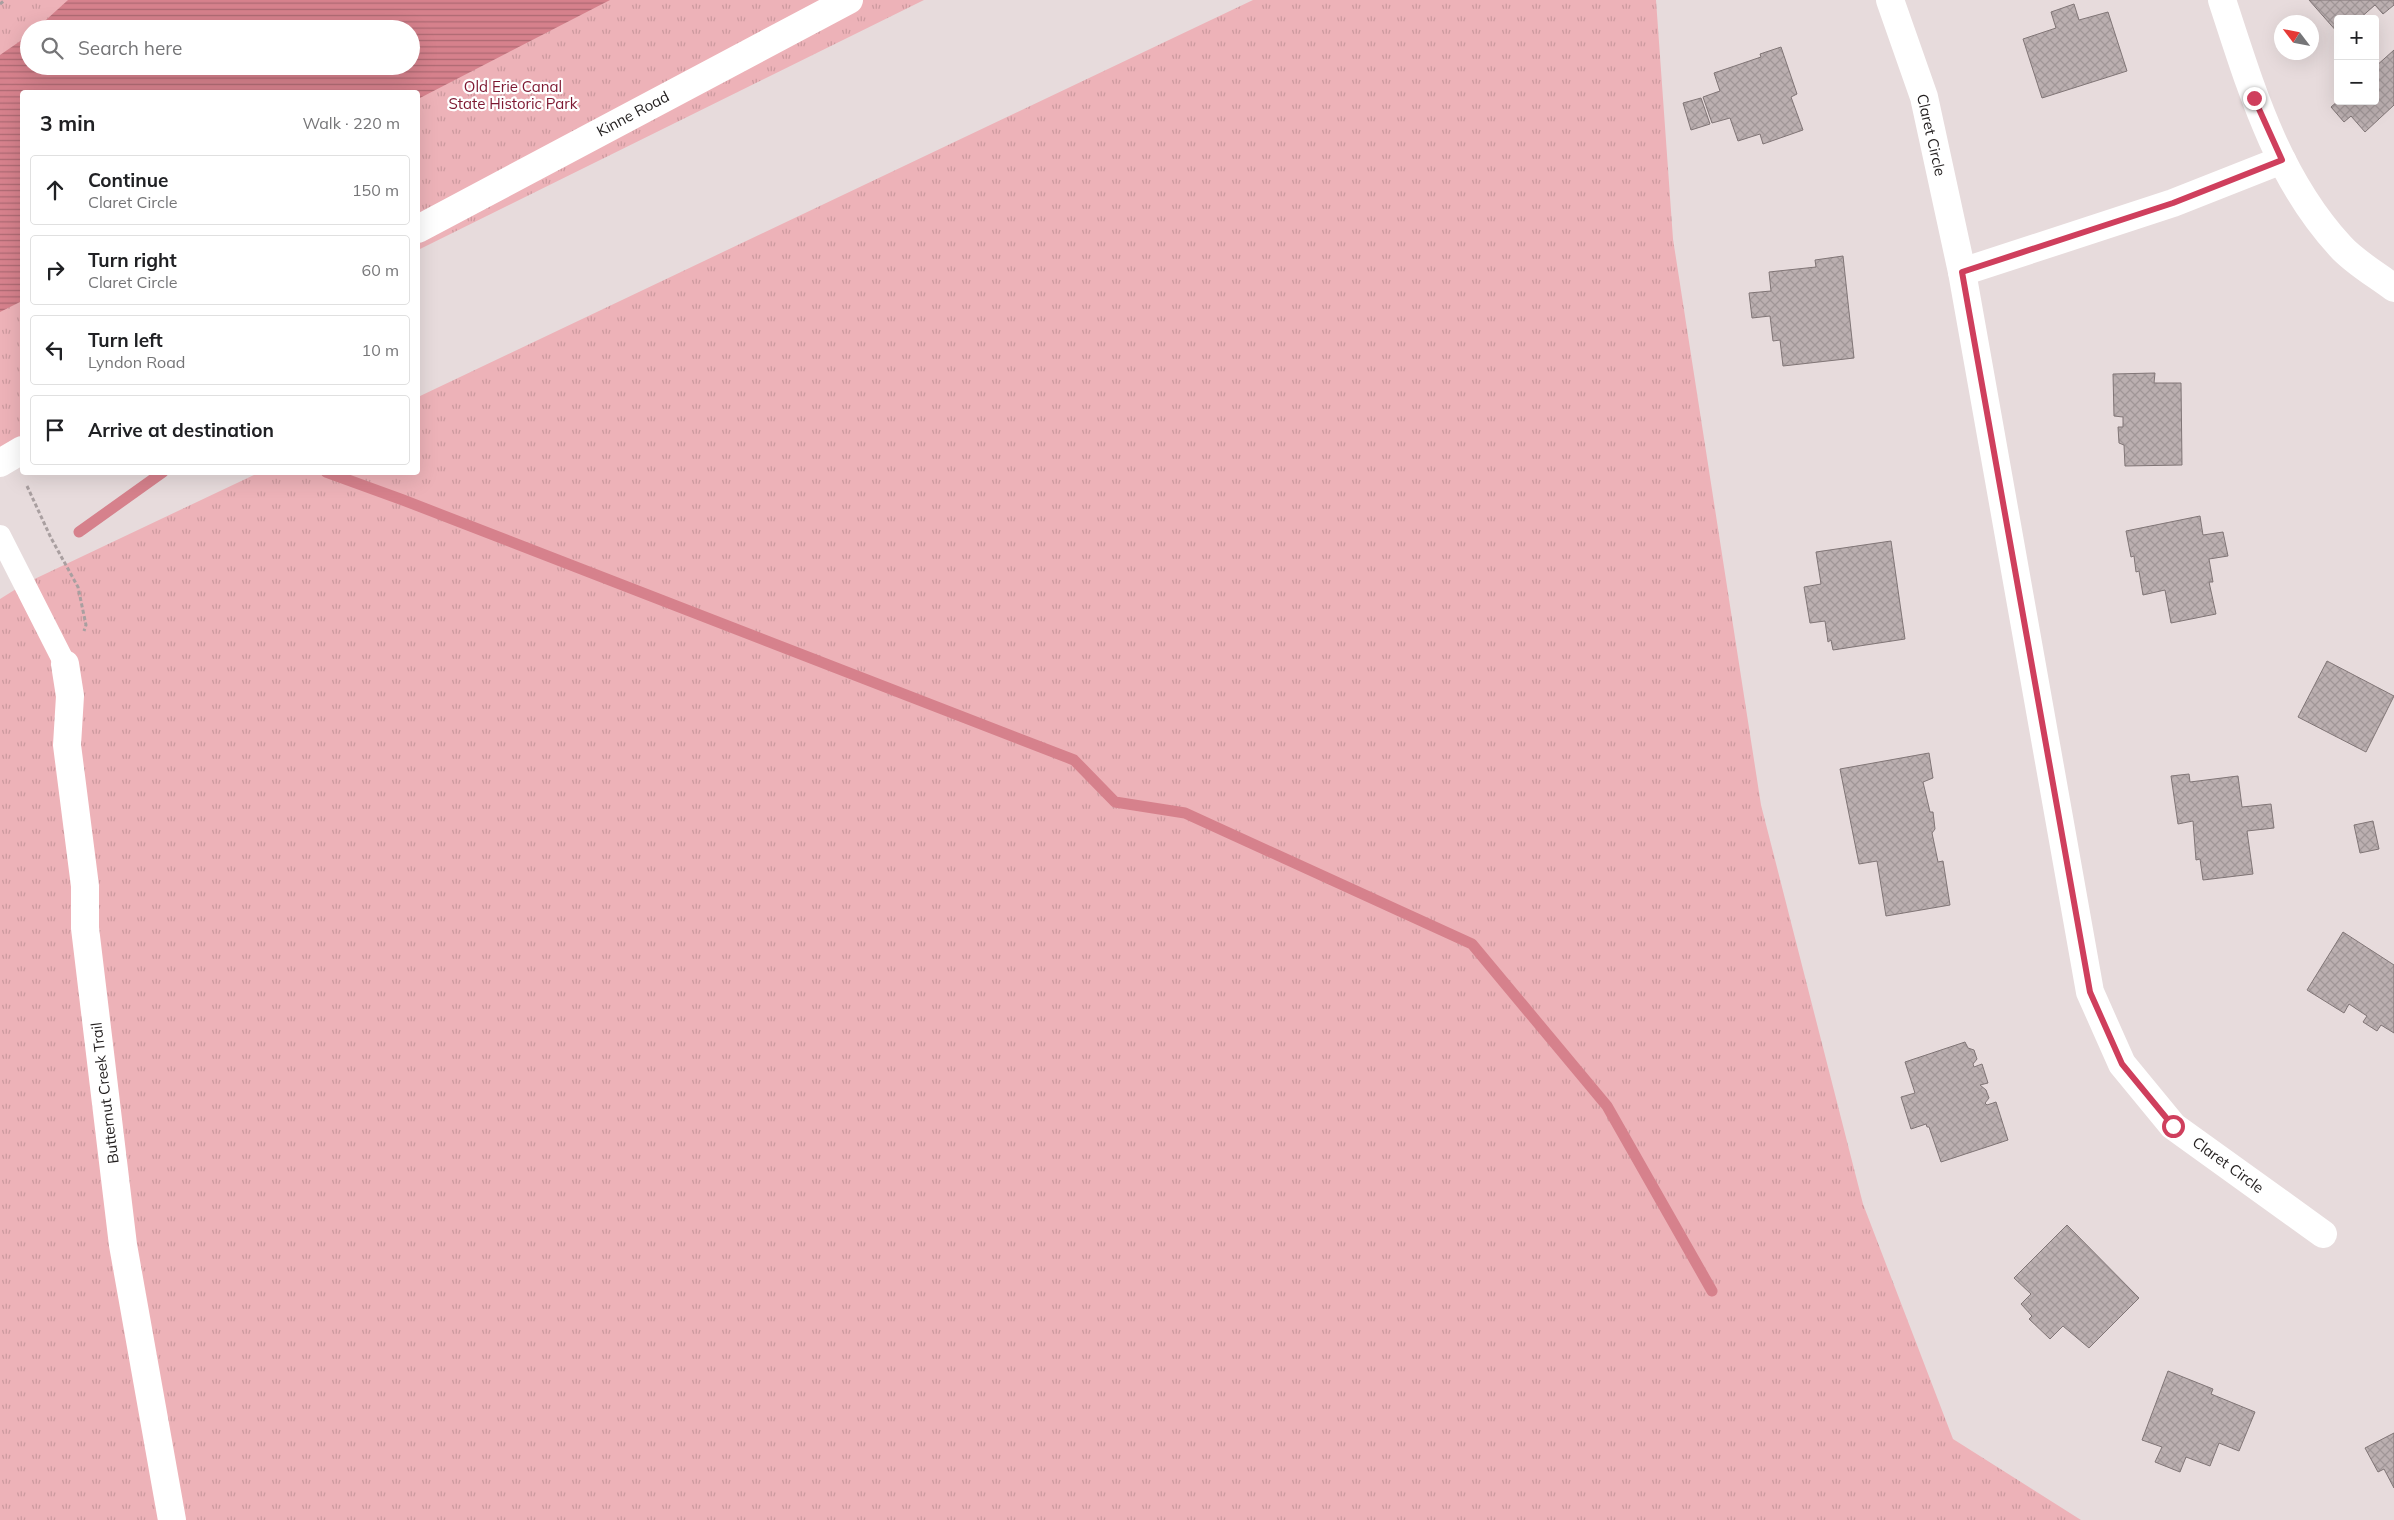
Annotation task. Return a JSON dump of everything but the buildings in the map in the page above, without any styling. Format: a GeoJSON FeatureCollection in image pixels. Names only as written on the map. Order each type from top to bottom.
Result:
{"type":"FeatureCollection","features":[{"type":"Feature","properties":{"kind":"street","name":"Kinne Road"},"geometry":{"type":"LineString","coordinates":[[420,228],[849,0]]}},
{"type":"Feature","properties":{"kind":"street","name":"Claret Circle"},"geometry":{"type":"LineString","coordinates":[[1890,0],[1924,97],[1962,272],[2090,992],[2122,1064],[2173,1126],[2323,1234]]}},
{"type":"Feature","properties":{"kind":"street"},"geometry":{"type":"LineString","coordinates":[[2222,0],[2254,98],[2300,197],[2341,248],[2394,288]]}},
{"type":"Feature","properties":{"kind":"street"},"geometry":{"type":"LineString","coordinates":[[1962,272],[2173,203],[2282,160]]}},
{"type":"Feature","properties":{"kind":"street","name":"Butternut Creek Trail"},"geometry":{"type":"LineString","coordinates":[[65,664],[70,696],[67,745],[84,886],[85,928],[122,1235],[172,1520]]}},
{"type":"Feature","properties":{"kind":"lane"},"geometry":{"type":"LineString","coordinates":[[0,536],[65,664]]}},
{"type":"Feature","properties":{"kind":"path"},"geometry":{"type":"LineString","coordinates":[[0,4],[5,0]]}},
{"type":"Feature","properties":{"kind":"path"},"geometry":{"type":"LineString","coordinates":[[12,456],[20,473]]}},
{"type":"Feature","properties":{"kind":"path"},"geometry":{"type":"LineString","coordinates":[[21,475],[51,538],[78,587],[86,626],[65,664]]}},
{"type":"Feature","properties":{"kind":"green space","name":"Old Erie Canal State Historic Park"},"geometry":{"type":"Polygon","coordinates":[[[0,0],[924,0],[420,249],[420,90],[20,90],[20,447],[0,457],[0,0]]]}},
{"type":"Feature","properties":{"kind":"green space"},"geometry":{"type":"Polygon","coordinates":[[[1253,0],[1656,0],[1673,239],[1761,805],[1863,1204],[1953,1439],[2081,1520],[0,1520],[0,599],[24,584],[254,475],[420,475],[420,396],[1253,0]]]}},
{"type":"Feature","properties":{"kind":"shaded area"},"geometry":{"type":"Polygon","coordinates":[[[68,0],[610,0],[420,98],[420,90],[20,90],[20,302],[0,312],[0,55],[20,41],[20,75],[420,75],[420,20],[46,20],[68,0]]]}},
{"type":"Feature","properties":{"kind":"waterway"},"geometry":{"type":"LineString","coordinates":[[79,532],[159,475]]}},
{"type":"Feature","properties":{"kind":"waterway"},"geometry":{"type":"LineString","coordinates":[[334,475],[1074,760],[1115,802],[1185,813],[1472,944],[1607,1106],[1712,1291]]}},
{"type":"Feature","properties":{"kind":"route"},"geometry":{"type":"LineString","coordinates":[[2173,1126],[2122,1064],[2090,992],[1962,272],[2173,203],[2282,160],[2254,98]]}}]}
